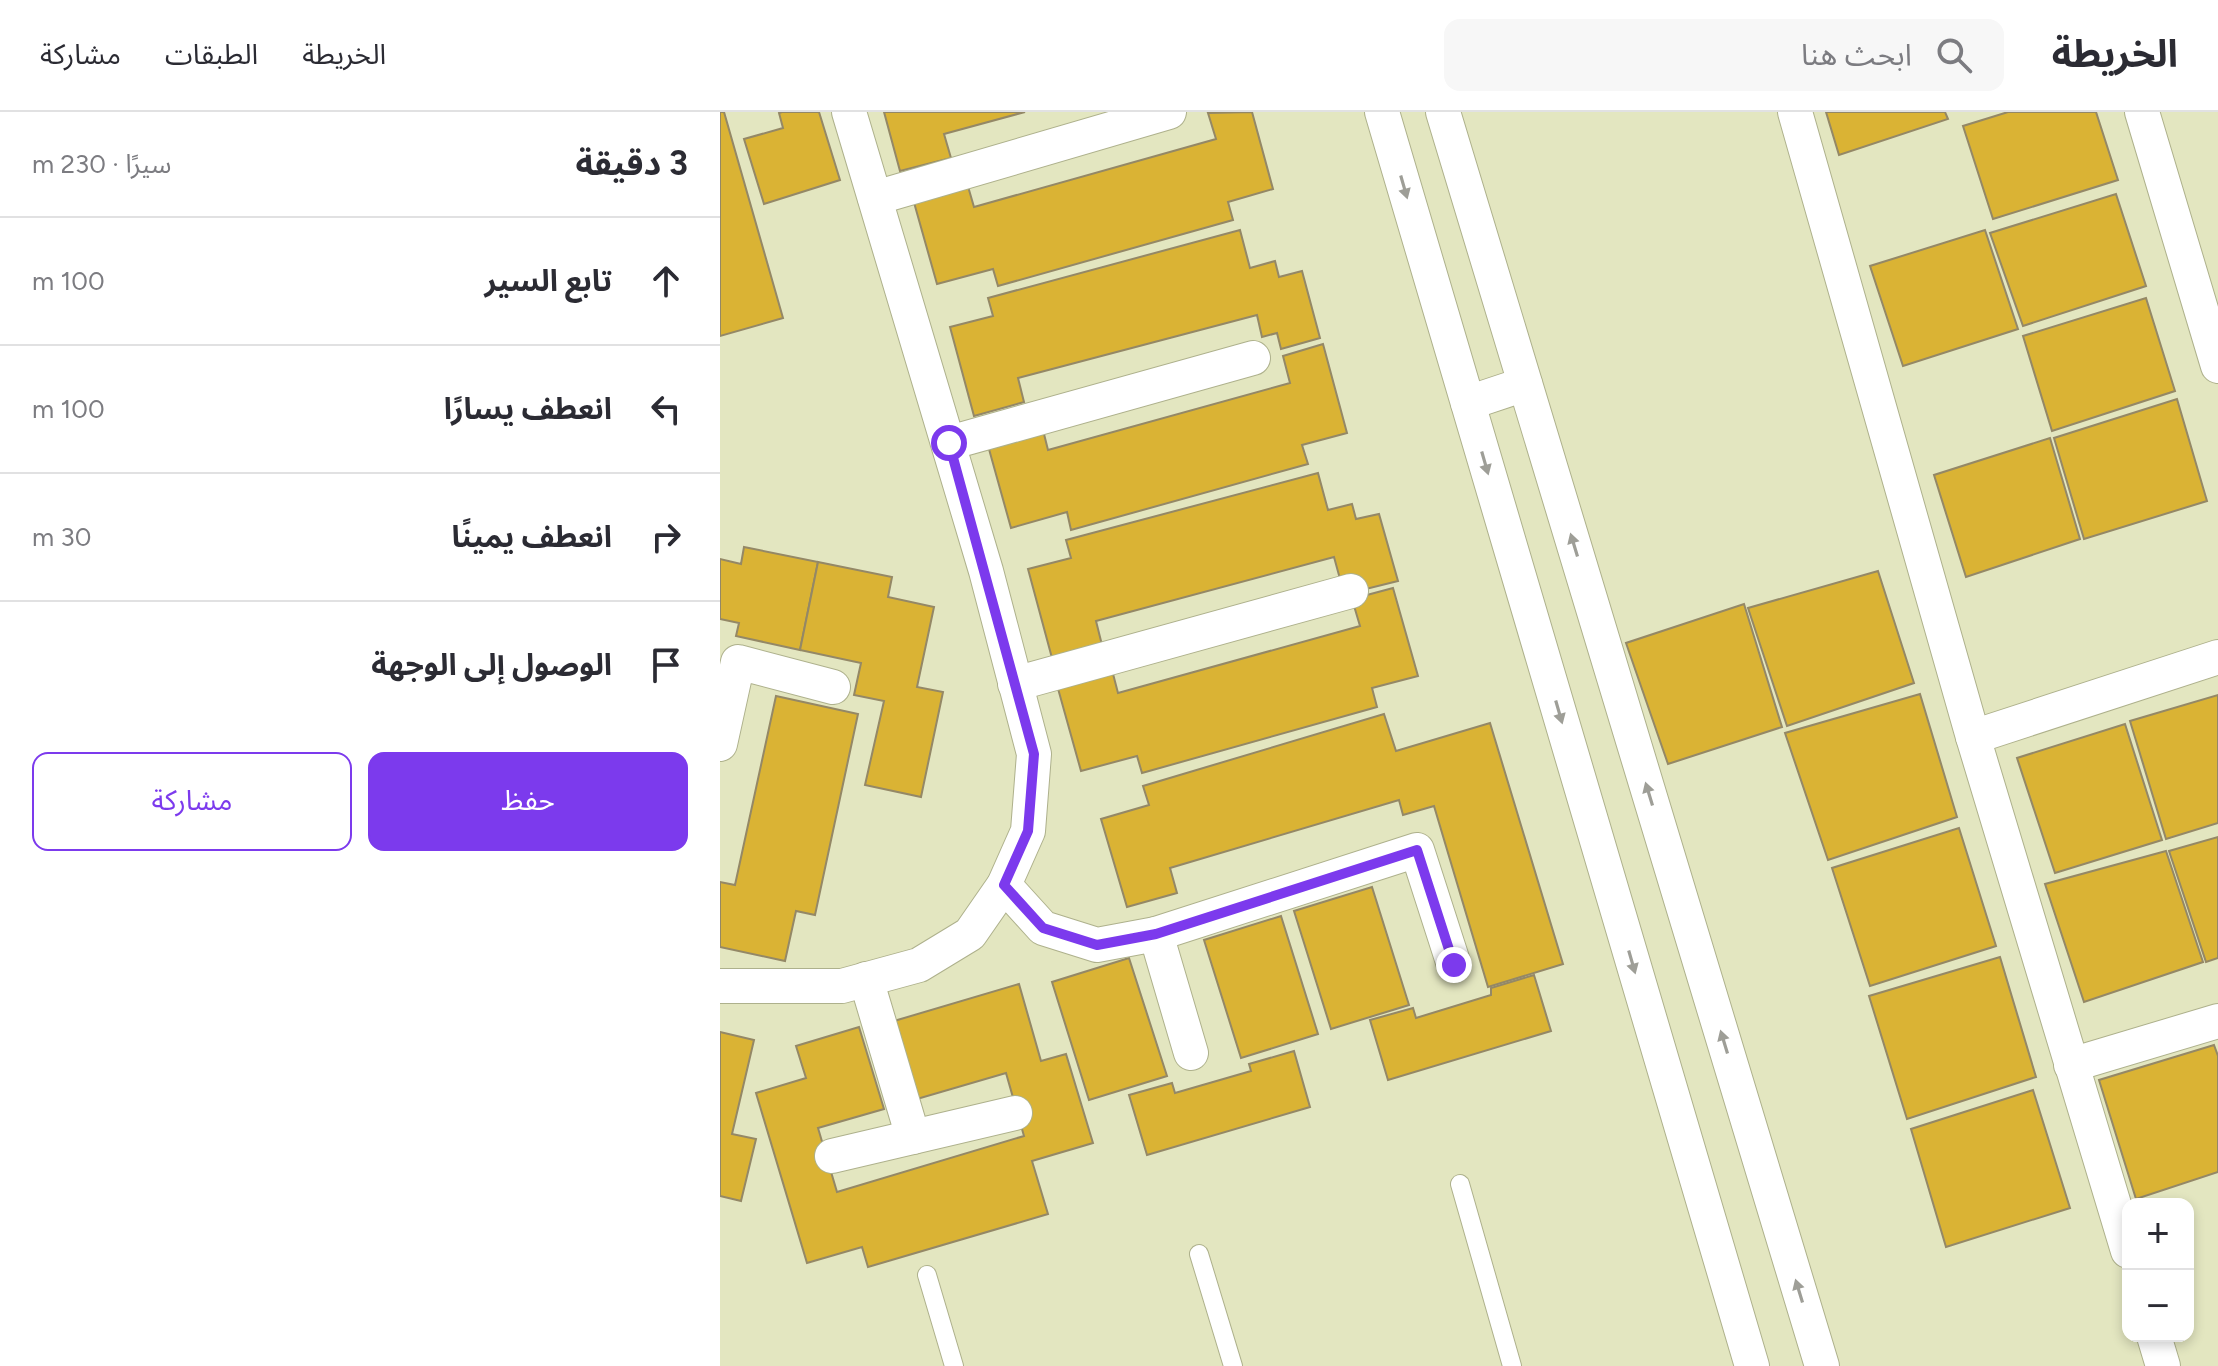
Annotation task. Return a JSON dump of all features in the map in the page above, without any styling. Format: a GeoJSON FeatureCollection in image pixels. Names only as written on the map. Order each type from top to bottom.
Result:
{"type":"FeatureCollection","features":[{"type":"Feature","properties":{"kind":"street"},"geometry":{"type":"LineString","coordinates":[[720,986],[842,986],[919,965],[970,934],[1004,885],[1028,831],[1034,754],[949,443],[849,112]]}},
{"type":"Feature","properties":{"kind":"street"},"geometry":{"type":"LineString","coordinates":[[875,198],[1169,112]]}},
{"type":"Feature","properties":{"kind":"street"},"geometry":{"type":"LineString","coordinates":[[1382,112],[1752,1366]]}},
{"type":"Feature","properties":{"kind":"street"},"geometry":{"type":"LineString","coordinates":[[1443,112],[1822,1366]]}},
{"type":"Feature","properties":{"kind":"street"},"geometry":{"type":"LineString","coordinates":[[1795,112],[1973,737],[2122,1231]]}},
{"type":"Feature","properties":{"kind":"street"},"geometry":{"type":"LineString","coordinates":[[2142,112],[2218,366]]}},
{"type":"Feature","properties":{"kind":"street"},"geometry":{"type":"LineString","coordinates":[[949,443],[1253,358]]}},
{"type":"Feature","properties":{"kind":"street"},"geometry":{"type":"LineString","coordinates":[[1468,403],[1525,384]]}},
{"type":"Feature","properties":{"kind":"street"},"geometry":{"type":"LineString","coordinates":[[1015,684],[1351,591]]}},
{"type":"Feature","properties":{"kind":"street"},"geometry":{"type":"LineString","coordinates":[[1973,737],[2218,657]]}},
{"type":"Feature","properties":{"kind":"street"},"geometry":{"type":"LineString","coordinates":[[720,744],[738,662],[833,687]]}},
{"type":"Feature","properties":{"kind":"street"},"geometry":{"type":"LineString","coordinates":[[1004,885],[1043,928],[1097,945],[1156,934],[1417,850],[1454,965]]}},
{"type":"Feature","properties":{"kind":"street"},"geometry":{"type":"LineString","coordinates":[[1156,934],[1191,1053]]}},
{"type":"Feature","properties":{"kind":"street"},"geometry":{"type":"LineString","coordinates":[[866,979],[913,1137]]}},
{"type":"Feature","properties":{"kind":"street"},"geometry":{"type":"LineString","coordinates":[[2071,1065],[2218,1021]]}},
{"type":"Feature","properties":{"kind":"street"},"geometry":{"type":"LineString","coordinates":[[832,1156],[1015,1113]]}},
{"type":"Feature","properties":{"kind":"street"},"geometry":{"type":"LineString","coordinates":[[2156,1342],[2163,1366]]}},
{"type":"Feature","properties":{"kind":"lane"},"geometry":{"type":"LineString","coordinates":[[1460,1184],[1512,1366]]}},
{"type":"Feature","properties":{"kind":"lane"},"geometry":{"type":"LineString","coordinates":[[1199,1254],[1233,1366]]}},
{"type":"Feature","properties":{"kind":"lane"},"geometry":{"type":"LineString","coordinates":[[927,1275],[954,1366]]}},
{"type":"Feature","properties":{"kind":"building"},"geometry":{"type":"Polygon","coordinates":[[[720,112],[724,112],[783,318],[720,336],[720,112]]]}},
{"type":"Feature","properties":{"kind":"building"},"geometry":{"type":"Polygon","coordinates":[[[819,112],[840,180],[764,204],[744,139],[783,128],[779,113],[819,112]]]}},
{"type":"Feature","properties":{"kind":"building"},"geometry":{"type":"Polygon","coordinates":[[[884,112],[1025,112],[944,134],[951,158],[900,171],[884,112]]]}},
{"type":"Feature","properties":{"kind":"building"},"geometry":{"type":"Polygon","coordinates":[[[1252,112],[1273,189],[1228,202],[1233,220],[998,286],[993,269],[937,284],[913,199],[967,183],[974,207],[1216,139],[1208,113],[1252,112]]]}},
{"type":"Feature","properties":{"kind":"building"},"geometry":{"type":"Polygon","coordinates":[[[1826,112],[1945,112],[1948,119],[1839,155],[1826,112]]]}},
{"type":"Feature","properties":{"kind":"building"},"geometry":{"type":"Polygon","coordinates":[[[2008,112],[2096,112],[2118,180],[1993,219],[1963,126],[2008,112]]]}},
{"type":"Feature","properties":{"kind":"building"},"geometry":{"type":"Polygon","coordinates":[[[2116,194],[2146,286],[2023,326],[1990,233],[2116,194]]]}},
{"type":"Feature","properties":{"kind":"building"},"geometry":{"type":"Polygon","coordinates":[[[1240,230],[1250,268],[1275,261],[1279,277],[1302,271],[1320,338],[1281,349],[1277,333],[1262,337],[1257,315],[1018,378],[1024,402],[974,416],[950,327],[993,316],[988,298],[1240,230]]]}},
{"type":"Feature","properties":{"kind":"building"},"geometry":{"type":"Polygon","coordinates":[[[1985,230],[2018,329],[1903,366],[1870,266],[1985,230]]]}},
{"type":"Feature","properties":{"kind":"building"},"geometry":{"type":"Polygon","coordinates":[[[2146,298],[2175,391],[2052,431],[2023,336],[2146,298]]]}},
{"type":"Feature","properties":{"kind":"building"},"geometry":{"type":"Polygon","coordinates":[[[1323,344],[1347,433],[1302,445],[1308,464],[1071,530],[1067,512],[1011,528],[987,442],[1042,426],[1048,450],[1290,383],[1283,356],[1323,344]]]}},
{"type":"Feature","properties":{"kind":"building"},"geometry":{"type":"Polygon","coordinates":[[[2177,399],[2207,501],[2084,539],[2054,438],[2177,399]]]}},
{"type":"Feature","properties":{"kind":"building"},"geometry":{"type":"Polygon","coordinates":[[[2050,438],[2080,539],[1966,577],[1934,475],[2050,438]]]}},
{"type":"Feature","properties":{"kind":"building"},"geometry":{"type":"Polygon","coordinates":[[[1318,473],[1328,510],[1352,504],[1356,519],[1379,514],[1398,581],[1358,591],[1340,579],[1334,557],[1096,621],[1102,645],[1052,658],[1028,569],[1071,558],[1066,540],[1318,473]]]}},
{"type":"Feature","properties":{"kind":"building"},"geometry":{"type":"Polygon","coordinates":[[[744,547],[818,562],[800,650],[736,636],[739,623],[720,619],[720,559],[741,564],[744,547]]]}},
{"type":"Feature","properties":{"kind":"building"},"geometry":{"type":"Polygon","coordinates":[[[818,562],[892,577],[888,597],[934,607],[917,687],[943,692],[921,797],[865,785],[884,701],[854,695],[861,663],[800,650],[818,562]]]}},
{"type":"Feature","properties":{"kind":"building"},"geometry":{"type":"Polygon","coordinates":[[[1878,571],[1914,683],[1787,726],[1748,608],[1878,571]]]}},
{"type":"Feature","properties":{"kind":"building"},"geometry":{"type":"Polygon","coordinates":[[[1393,588],[1418,676],[1372,688],[1377,707],[1142,773],[1137,756],[1081,771],[1057,685],[1112,670],[1118,693],[1360,626],[1352,599],[1393,588]]]}},
{"type":"Feature","properties":{"kind":"building"},"geometry":{"type":"Polygon","coordinates":[[[1744,604],[1782,727],[1668,764],[1626,643],[1744,604]]]}},
{"type":"Feature","properties":{"kind":"building"},"geometry":{"type":"Polygon","coordinates":[[[1920,694],[1957,817],[1828,860],[1785,733],[1920,694]]]}},
{"type":"Feature","properties":{"kind":"building"},"geometry":{"type":"Polygon","coordinates":[[[2218,695],[2218,823],[2166,839],[2130,721],[2218,695]]]}},
{"type":"Feature","properties":{"kind":"building"},"geometry":{"type":"Polygon","coordinates":[[[776,696],[858,714],[815,915],[796,911],[785,961],[720,947],[720,882],[735,885],[776,696]]]}},
{"type":"Feature","properties":{"kind":"building"},"geometry":{"type":"Polygon","coordinates":[[[1384,714],[1396,751],[1490,723],[1563,964],[1488,987],[1434,806],[1403,815],[1399,800],[1170,868],[1177,893],[1127,907],[1101,819],[1149,805],[1143,786],[1384,714]]]}},
{"type":"Feature","properties":{"kind":"building"},"geometry":{"type":"Polygon","coordinates":[[[2125,724],[2162,840],[2055,873],[2017,758],[2125,724]]]}},
{"type":"Feature","properties":{"kind":"building"},"geometry":{"type":"Polygon","coordinates":[[[1959,828],[1996,946],[1870,986],[1832,868],[1959,828]]]}},
{"type":"Feature","properties":{"kind":"building"},"geometry":{"type":"Polygon","coordinates":[[[2218,837],[2218,958],[2206,962],[2169,851],[2218,837]]]}},
{"type":"Feature","properties":{"kind":"building"},"geometry":{"type":"Polygon","coordinates":[[[2166,851],[2203,962],[2084,1002],[2045,884],[2166,851]]]}},
{"type":"Feature","properties":{"kind":"building"},"geometry":{"type":"Polygon","coordinates":[[[1372,887],[1409,1005],[1331,1029],[1294,911],[1372,887]]]}},
{"type":"Feature","properties":{"kind":"building"},"geometry":{"type":"Polygon","coordinates":[[[1281,916],[1318,1034],[1241,1058],[1204,940],[1281,916]]]}},
{"type":"Feature","properties":{"kind":"building"},"geometry":{"type":"Polygon","coordinates":[[[2000,957],[2036,1077],[1907,1119],[1869,996],[2000,957]]]}},
{"type":"Feature","properties":{"kind":"building"},"geometry":{"type":"Polygon","coordinates":[[[1129,958],[1167,1076],[1089,1100],[1052,982],[1129,958]]]}},
{"type":"Feature","properties":{"kind":"building"},"geometry":{"type":"Polygon","coordinates":[[[1534,975],[1551,1031],[1388,1080],[1370,1020],[1413,1008],[1416,1018],[1491,995],[1491,988],[1534,975]]]}},
{"type":"Feature","properties":{"kind":"building"},"geometry":{"type":"Polygon","coordinates":[[[1019,984],[1041,1061],[1066,1054],[1093,1143],[1032,1161],[1048,1214],[868,1267],[862,1247],[807,1263],[756,1093],[806,1078],[796,1046],[859,1027],[884,1109],[818,1128],[837,1192],[1024,1136],[1006,1073],[917,1099],[894,1021],[1019,984]]]}},
{"type":"Feature","properties":{"kind":"building"},"geometry":{"type":"Polygon","coordinates":[[[720,1032],[754,1040],[732,1134],[756,1139],[741,1201],[720,1196],[720,1032]]]}},
{"type":"Feature","properties":{"kind":"building"},"geometry":{"type":"Polygon","coordinates":[[[2214,1045],[2218,1056],[2218,1172],[2136,1198],[2099,1080],[2214,1045]]]}},
{"type":"Feature","properties":{"kind":"building"},"geometry":{"type":"Polygon","coordinates":[[[1294,1051],[1310,1107],[1147,1155],[1129,1095],[1172,1083],[1175,1093],[1251,1071],[1249,1064],[1294,1051]]]}},
{"type":"Feature","properties":{"kind":"building"},"geometry":{"type":"Polygon","coordinates":[[[2033,1090],[2070,1208],[1946,1247],[1911,1129],[2033,1090]]]}},
{"type":"Feature","properties":{"kind":"route"},"geometry":{"type":"LineString","coordinates":[[949,443],[1034,754],[1028,831],[1004,885],[1043,928],[1097,945],[1156,934],[1417,850],[1454,965]]}}]}
